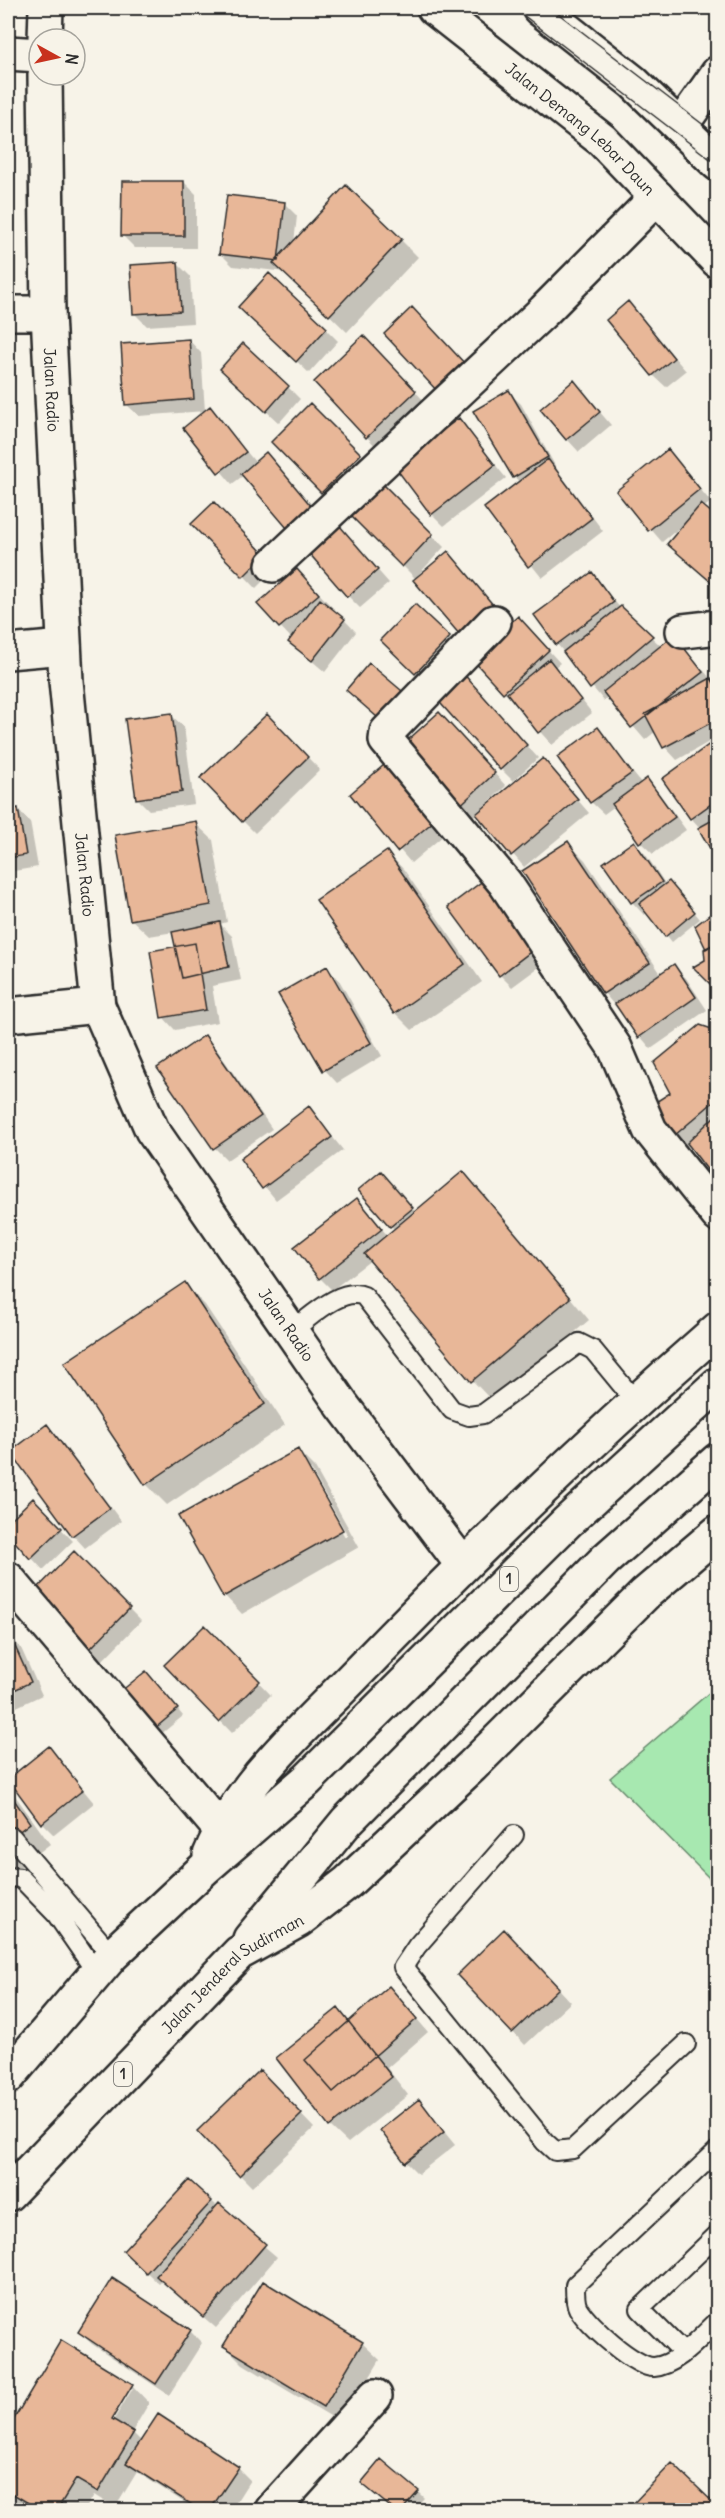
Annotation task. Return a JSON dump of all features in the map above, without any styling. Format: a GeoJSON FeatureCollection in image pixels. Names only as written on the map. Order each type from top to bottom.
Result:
{"type":"FeatureCollection","features":[{"type":"Feature","properties":{"kind":"main road"},"geometry":{"type":"LineString","coordinates":[[45,27],[46,8]]}},
{"type":"Feature","properties":{"kind":"main road","name":"Jalan Demang Lebar Daun"},"geometry":{"type":"LineString","coordinates":[[434,8],[602,140],[717,261]]}},
{"type":"Feature","properties":{"kind":"main road"},"geometry":{"type":"LineString","coordinates":[[539,8],[633,82],[717,164]]}},
{"type":"Feature","properties":{"kind":"main road"},"geometry":{"type":"LineString","coordinates":[[8,53],[27,54]]}},
{"type":"Feature","properties":{"kind":"main road"},"geometry":{"type":"LineString","coordinates":[[680,127],[717,73]]}},
{"type":"Feature","properties":{"kind":"main road","name":"Jalan Radio"},"geometry":{"type":"LineString","coordinates":[[45,87],[48,313],[64,647],[98,1006],[152,1130],[342,1405],[462,1564]]}},
{"type":"Feature","properties":{"kind":"main road"},"geometry":{"type":"LineString","coordinates":[[273,565],[544,312],[657,197]]}},
{"type":"Feature","properties":{"kind":"main road"},"geometry":{"type":"LineString","coordinates":[[8,313],[48,313]]}},
{"type":"Feature","properties":{"kind":"main road"},"geometry":{"type":"LineString","coordinates":[[494,622],[387,732],[386,740],[505,883],[615,1048],[650,1130],[717,1215]]}},
{"type":"Feature","properties":{"kind":"main road"},"geometry":{"type":"LineString","coordinates":[[683,631],[717,627]]}},
{"type":"Feature","properties":{"kind":"main road"},"geometry":{"type":"LineString","coordinates":[[8,652],[64,647]]}},
{"type":"Feature","properties":{"kind":"main road"},"geometry":{"type":"LineString","coordinates":[[8,1015],[98,1006]]}},
{"type":"Feature","properties":{"kind":"main road"},"geometry":{"type":"LineString","coordinates":[[205,1868],[220,1830],[254,1780],[462,1564],[635,1401],[717,1329]]}},
{"type":"Feature","properties":{"kind":"main road","name":"1"},"geometry":{"type":"LineString","coordinates":[[8,2077],[104,1963],[205,1868],[307,1780],[567,1522],[717,1384]]}},
{"type":"Feature","properties":{"kind":"main road","name":"1"},"geometry":{"type":"LineString","coordinates":[[239,1953],[347,1821],[606,1559],[717,1460]]}},
{"type":"Feature","properties":{"kind":"main road","name":"Jalan Jenderal Sudirman"},"geometry":{"type":"LineString","coordinates":[[8,2194],[239,1953],[299,1920],[348,1882],[472,1766],[645,1594],[717,1532]]}},
{"type":"Feature","properties":{"kind":"main road"},"geometry":{"type":"LineString","coordinates":[[8,1579],[220,1830]]}},
{"type":"Feature","properties":{"kind":"main road"},"geometry":{"type":"LineString","coordinates":[[273,2511],[375,2396]]}},
{"type":"Feature","properties":{"kind":"lane"},"geometry":{"type":"LineString","coordinates":[[291,1331],[346,1295],[359,1294],[364,1296],[452,1410],[460,1414],[483,1414],[579,1343],[593,1350],[635,1401]]}},
{"type":"Feature","properties":{"kind":"lane"},"geometry":{"type":"LineString","coordinates":[[514,1835],[417,1946],[403,1967],[545,2142],[555,2151],[573,2149],[686,2044]]}},
{"type":"Feature","properties":{"kind":"lane"},"geometry":{"type":"LineString","coordinates":[[12,1837],[104,1963]]}},
{"type":"Feature","properties":{"kind":"lane"},"geometry":{"type":"LineString","coordinates":[[8,1877],[21,1878],[104,1963]]}},
{"type":"Feature","properties":{"kind":"lane"},"geometry":{"type":"LineString","coordinates":[[717,2150],[575,2285],[577,2307],[621,2351],[641,2364],[654,2367],[671,2362],[717,2320]]}},
{"type":"Feature","properties":{"kind":"lane"},"geometry":{"type":"LineString","coordinates":[[683,2352],[640,2309],[717,2234]]}},
{"type":"Feature","properties":{"kind":"green space"},"geometry":{"type":"Polygon","coordinates":[[[717,1686],[717,1886],[610,1778],[717,1686]]]}},
{"type":"Feature","properties":{"kind":"building"},"geometry":{"type":"Polygon","coordinates":[[[122,181],[184,181],[184,236],[121,236],[122,181]]]}},
{"type":"Feature","properties":{"kind":"building"},"geometry":{"type":"Polygon","coordinates":[[[346,185],[402,239],[329,316],[273,263],[346,185]]]}},
{"type":"Feature","properties":{"kind":"building"},"geometry":{"type":"Polygon","coordinates":[[[227,195],[285,202],[278,261],[219,254],[227,195]]]}},
{"type":"Feature","properties":{"kind":"building"},"geometry":{"type":"Polygon","coordinates":[[[178,262],[181,311],[133,314],[130,265],[178,262]]]}},
{"type":"Feature","properties":{"kind":"building"},"geometry":{"type":"Polygon","coordinates":[[[269,273],[327,328],[296,362],[238,307],[269,273]]]}},
{"type":"Feature","properties":{"kind":"building"},"geometry":{"type":"Polygon","coordinates":[[[628,301],[674,358],[652,376],[606,320],[628,301]]]}},
{"type":"Feature","properties":{"kind":"building"},"geometry":{"type":"Polygon","coordinates":[[[412,307],[467,366],[439,393],[384,334],[412,307]]]}},
{"type":"Feature","properties":{"kind":"building"},"geometry":{"type":"Polygon","coordinates":[[[363,335],[416,391],[366,438],[314,382],[363,335]]]}},
{"type":"Feature","properties":{"kind":"building"},"geometry":{"type":"Polygon","coordinates":[[[189,339],[194,399],[125,405],[121,344],[189,339]]]}},
{"type":"Feature","properties":{"kind":"building"},"geometry":{"type":"Polygon","coordinates":[[[243,343],[289,386],[266,412],[220,369],[243,343]]]}},
{"type":"Feature","properties":{"kind":"building"},"geometry":{"type":"Polygon","coordinates":[[[574,380],[600,412],[566,440],[540,409],[574,380]]]}},
{"type":"Feature","properties":{"kind":"building"},"geometry":{"type":"Polygon","coordinates":[[[509,390],[548,457],[513,478],[473,411],[509,390]]]}},
{"type":"Feature","properties":{"kind":"building"},"geometry":{"type":"Polygon","coordinates":[[[310,403],[361,454],[321,493],[271,442],[310,403]]]}},
{"type":"Feature","properties":{"kind":"building"},"geometry":{"type":"Polygon","coordinates":[[[210,406],[246,452],[218,473],[183,428],[210,406]]]}},
{"type":"Feature","properties":{"kind":"building"},"geometry":{"type":"Polygon","coordinates":[[[459,418],[495,465],[431,515],[395,467],[459,418]]]}},
{"type":"Feature","properties":{"kind":"building"},"geometry":{"type":"Polygon","coordinates":[[[668,449],[700,489],[648,531],[616,491],[668,449]]]}},
{"type":"Feature","properties":{"kind":"building"},"geometry":{"type":"Polygon","coordinates":[[[266,452],[312,507],[287,528],[241,474],[266,452]]]}},
{"type":"Feature","properties":{"kind":"building"},"geometry":{"type":"Polygon","coordinates":[[[548,459],[592,518],[528,567],[484,508],[548,459]]]}},
{"type":"Feature","properties":{"kind":"building"},"geometry":{"type":"Polygon","coordinates":[[[382,483],[433,534],[402,567],[350,515],[382,483]]]}},
{"type":"Feature","properties":{"kind":"building"},"geometry":{"type":"Polygon","coordinates":[[[214,502],[265,555],[243,577],[191,524],[214,502]]]}},
{"type":"Feature","properties":{"kind":"building"},"geometry":{"type":"Polygon","coordinates":[[[701,504],[718,518],[718,588],[667,544],[701,504]]]}},
{"type":"Feature","properties":{"kind":"building"},"geometry":{"type":"Polygon","coordinates":[[[339,525],[378,570],[347,597],[308,552],[339,525]]]}},
{"type":"Feature","properties":{"kind":"building"},"geometry":{"type":"Polygon","coordinates":[[[448,551],[494,606],[460,635],[413,580],[448,551]]]}},
{"type":"Feature","properties":{"kind":"building"},"geometry":{"type":"Polygon","coordinates":[[[297,569],[319,594],[279,628],[257,604],[297,569]]]}},
{"type":"Feature","properties":{"kind":"building"},"geometry":{"type":"Polygon","coordinates":[[[592,572],[614,602],[556,645],[534,615],[592,572]]]}},
{"type":"Feature","properties":{"kind":"building"},"geometry":{"type":"Polygon","coordinates":[[[320,599],[345,619],[312,661],[288,642],[320,599]]]}},
{"type":"Feature","properties":{"kind":"building"},"geometry":{"type":"Polygon","coordinates":[[[415,604],[450,637],[415,674],[380,640],[415,604]]]}},
{"type":"Feature","properties":{"kind":"building"},"geometry":{"type":"Polygon","coordinates":[[[621,606],[653,636],[590,689],[563,652],[621,606]]]}},
{"type":"Feature","properties":{"kind":"building"},"geometry":{"type":"Polygon","coordinates":[[[518,616],[549,650],[503,693],[472,659],[518,616]]]}},
{"type":"Feature","properties":{"kind":"building"},"geometry":{"type":"Polygon","coordinates":[[[674,635],[703,672],[631,728],[603,692],[674,635]]]}},
{"type":"Feature","properties":{"kind":"building"},"geometry":{"type":"Polygon","coordinates":[[[549,659],[581,700],[538,733],[507,693],[549,659]]]}},
{"type":"Feature","properties":{"kind":"building"},"geometry":{"type":"Polygon","coordinates":[[[369,663],[408,696],[385,724],[346,690],[369,663]]]}},
{"type":"Feature","properties":{"kind":"building"},"geometry":{"type":"Polygon","coordinates":[[[461,671],[527,745],[500,770],[433,695],[461,671]]]}},
{"type":"Feature","properties":{"kind":"building"},"geometry":{"type":"Polygon","coordinates":[[[711,678],[718,690],[718,719],[663,748],[645,714],[711,678]]]}},
{"type":"Feature","properties":{"kind":"building"},"geometry":{"type":"Polygon","coordinates":[[[439,712],[495,773],[455,810],[399,748],[439,712]]]}},
{"type":"Feature","properties":{"kind":"building"},"geometry":{"type":"Polygon","coordinates":[[[172,713],[182,792],[136,799],[125,719],[172,713]]]}},
{"type":"Feature","properties":{"kind":"building"},"geometry":{"type":"Polygon","coordinates":[[[267,714],[308,757],[242,822],[200,778],[267,714]]]}},
{"type":"Feature","properties":{"kind":"building"},"geometry":{"type":"Polygon","coordinates":[[[598,727],[632,773],[590,803],[557,757],[598,727]]]}},
{"type":"Feature","properties":{"kind":"building"},"geometry":{"type":"Polygon","coordinates":[[[718,738],[718,799],[690,819],[662,779],[718,738]]]}},
{"type":"Feature","properties":{"kind":"building"},"geometry":{"type":"Polygon","coordinates":[[[543,758],[578,799],[511,856],[476,814],[543,758]]]}},
{"type":"Feature","properties":{"kind":"building"},"geometry":{"type":"Polygon","coordinates":[[[391,759],[440,816],[397,852],[350,794],[391,759]]]}},
{"type":"Feature","properties":{"kind":"building"},"geometry":{"type":"Polygon","coordinates":[[[647,778],[675,817],[639,843],[612,804],[647,778]]]}},
{"type":"Feature","properties":{"kind":"building"},"geometry":{"type":"Polygon","coordinates":[[[18,808],[26,855],[8,858],[8,810],[18,808]]]}},
{"type":"Feature","properties":{"kind":"building"},"geometry":{"type":"Polygon","coordinates":[[[718,817],[718,862],[698,828],[718,817]]]}},
{"type":"Feature","properties":{"kind":"building"},"geometry":{"type":"Polygon","coordinates":[[[196,821],[211,905],[130,920],[115,835],[196,821]]]}},
{"type":"Feature","properties":{"kind":"building"},"geometry":{"type":"Polygon","coordinates":[[[568,841],[650,963],[603,994],[522,871],[568,841]]]}},
{"type":"Feature","properties":{"kind":"building"},"geometry":{"type":"Polygon","coordinates":[[[634,841],[662,882],[631,903],[603,863],[634,841]]]}},
{"type":"Feature","properties":{"kind":"building"},"geometry":{"type":"Polygon","coordinates":[[[387,851],[465,964],[394,1014],[316,900],[387,851]]]}},
{"type":"Feature","properties":{"kind":"building"},"geometry":{"type":"Polygon","coordinates":[[[488,877],[538,946],[499,976],[448,907],[488,877]]]}},
{"type":"Feature","properties":{"kind":"building"},"geometry":{"type":"Polygon","coordinates":[[[669,881],[695,912],[665,937],[639,904],[669,881]]]}},
{"type":"Feature","properties":{"kind":"building"},"geometry":{"type":"Polygon","coordinates":[[[718,908],[718,942],[706,949],[695,926],[718,908]]]}},
{"type":"Feature","properties":{"kind":"building"},"geometry":{"type":"Polygon","coordinates":[[[220,922],[229,967],[182,978],[172,932],[220,922]]]}},
{"type":"Feature","properties":{"kind":"building"},"geometry":{"type":"Polygon","coordinates":[[[718,942],[718,992],[693,967],[705,960],[704,949],[718,942]]]}},
{"type":"Feature","properties":{"kind":"building"},"geometry":{"type":"Polygon","coordinates":[[[195,943],[206,1010],[161,1018],[150,951],[195,943]]]}},
{"type":"Feature","properties":{"kind":"building"},"geometry":{"type":"Polygon","coordinates":[[[674,964],[696,997],[638,1038],[615,1004],[674,964]]]}},
{"type":"Feature","properties":{"kind":"building"},"geometry":{"type":"Polygon","coordinates":[[[327,966],[371,1043],[323,1071],[278,994],[327,966]]]}},
{"type":"Feature","properties":{"kind":"building"},"geometry":{"type":"Polygon","coordinates":[[[700,1025],[718,1031],[718,1098],[674,1136],[648,1107],[670,1093],[654,1063],[700,1025]]]}},
{"type":"Feature","properties":{"kind":"building"},"geometry":{"type":"Polygon","coordinates":[[[205,1035],[261,1116],[213,1149],[157,1068],[205,1035]]]}},
{"type":"Feature","properties":{"kind":"building"},"geometry":{"type":"Polygon","coordinates":[[[309,1106],[332,1137],[262,1189],[240,1159],[309,1106]]]}},
{"type":"Feature","properties":{"kind":"building"},"geometry":{"type":"Polygon","coordinates":[[[718,1113],[718,1184],[687,1143],[718,1113]]]}},
{"type":"Feature","properties":{"kind":"building"},"geometry":{"type":"Polygon","coordinates":[[[381,1171],[413,1208],[390,1227],[358,1190],[381,1171]]]}},
{"type":"Feature","properties":{"kind":"building"},"geometry":{"type":"Polygon","coordinates":[[[463,1171],[570,1298],[471,1382],[364,1254],[463,1171]]]}},
{"type":"Feature","properties":{"kind":"building"},"geometry":{"type":"Polygon","coordinates":[[[357,1198],[382,1229],[319,1279],[294,1247],[357,1198]]]}},
{"type":"Feature","properties":{"kind":"building"},"geometry":{"type":"Polygon","coordinates":[[[185,1282],[265,1404],[145,1485],[64,1363],[185,1282]]]}},
{"type":"Feature","properties":{"kind":"building"},"geometry":{"type":"Polygon","coordinates":[[[47,1424],[110,1508],[72,1536],[10,1452],[47,1424]]]}},
{"type":"Feature","properties":{"kind":"building"},"geometry":{"type":"Polygon","coordinates":[[[298,1449],[343,1530],[223,1597],[178,1516],[298,1449]]]}},
{"type":"Feature","properties":{"kind":"building"},"geometry":{"type":"Polygon","coordinates":[[[33,1498],[62,1528],[30,1559],[8,1534],[8,1522],[33,1498]]]}},
{"type":"Feature","properties":{"kind":"building"},"geometry":{"type":"Polygon","coordinates":[[[74,1551],[130,1608],[85,1654],[29,1597],[74,1551]]]}},
{"type":"Feature","properties":{"kind":"building"},"geometry":{"type":"Polygon","coordinates":[[[205,1625],[260,1681],[219,1722],[164,1665],[205,1625]]]}},
{"type":"Feature","properties":{"kind":"building"},"geometry":{"type":"Polygon","coordinates":[[[8,1634],[31,1682],[8,1693],[8,1634]]]}},
{"type":"Feature","properties":{"kind":"building"},"geometry":{"type":"Polygon","coordinates":[[[146,1671],[178,1709],[153,1730],[121,1691],[146,1671]]]}},
{"type":"Feature","properties":{"kind":"building"},"geometry":{"type":"Polygon","coordinates":[[[49,1746],[83,1790],[41,1824],[8,1779],[49,1746]]]}},
{"type":"Feature","properties":{"kind":"building"},"geometry":{"type":"Polygon","coordinates":[[[8,1791],[30,1823],[8,1840],[8,1791]]]}},
{"type":"Feature","properties":{"kind":"building"},"geometry":{"type":"Polygon","coordinates":[[[504,1929],[559,1988],[512,2033],[457,1975],[504,1929]]]}},
{"type":"Feature","properties":{"kind":"building"},"geometry":{"type":"Polygon","coordinates":[[[389,1986],[417,2019],[333,2092],[305,2060],[389,1986]]]}},
{"type":"Feature","properties":{"kind":"building"},"geometry":{"type":"Polygon","coordinates":[[[338,2008],[392,2077],[329,2127],[276,2058],[338,2008]]]}},
{"type":"Feature","properties":{"kind":"building"},"geometry":{"type":"Polygon","coordinates":[[[260,2070],[302,2114],[239,2176],[197,2131],[260,2070]]]}},
{"type":"Feature","properties":{"kind":"building"},"geometry":{"type":"Polygon","coordinates":[[[419,2099],[444,2132],[405,2163],[380,2130],[419,2099]]]}},
{"type":"Feature","properties":{"kind":"building"},"geometry":{"type":"Polygon","coordinates":[[[189,2180],[212,2201],[146,2273],[123,2251],[189,2180]]]}},
{"type":"Feature","properties":{"kind":"building"},"geometry":{"type":"Polygon","coordinates":[[[219,2203],[266,2244],[203,2317],[156,2276],[219,2203]]]}},
{"type":"Feature","properties":{"kind":"building"},"geometry":{"type":"Polygon","coordinates":[[[112,2278],[191,2330],[156,2384],[78,2332],[112,2278]]]}},
{"type":"Feature","properties":{"kind":"building"},"geometry":{"type":"Polygon","coordinates":[[[263,2281],[363,2342],[324,2407],[223,2346],[263,2281]]]}},
{"type":"Feature","properties":{"kind":"building"},"geometry":{"type":"Polygon","coordinates":[[[61,2340],[133,2384],[112,2419],[134,2432],[98,2492],[76,2479],[57,2510],[40,2510],[8,2491],[8,2429],[61,2340]]]}},
{"type":"Feature","properties":{"kind":"building"},"geometry":{"type":"Polygon","coordinates":[[[158,2414],[239,2467],[210,2510],[200,2510],[126,2463],[158,2414]]]}},
{"type":"Feature","properties":{"kind":"building"},"geometry":{"type":"Polygon","coordinates":[[[381,2459],[419,2491],[402,2510],[394,2510],[361,2483],[381,2459]]]}},
{"type":"Feature","properties":{"kind":"building"},"geometry":{"type":"Polygon","coordinates":[[[672,2463],[718,2507],[718,2510],[631,2510],[629,2508],[672,2463]]]}},
{"type":"Feature","properties":{"kind":"tram line"},"geometry":{"type":"LineString","coordinates":[[514,8],[718,165]]}},
{"type":"Feature","properties":{"kind":"tram line"},"geometry":{"type":"LineString","coordinates":[[551,8],[718,136]]}}]}
